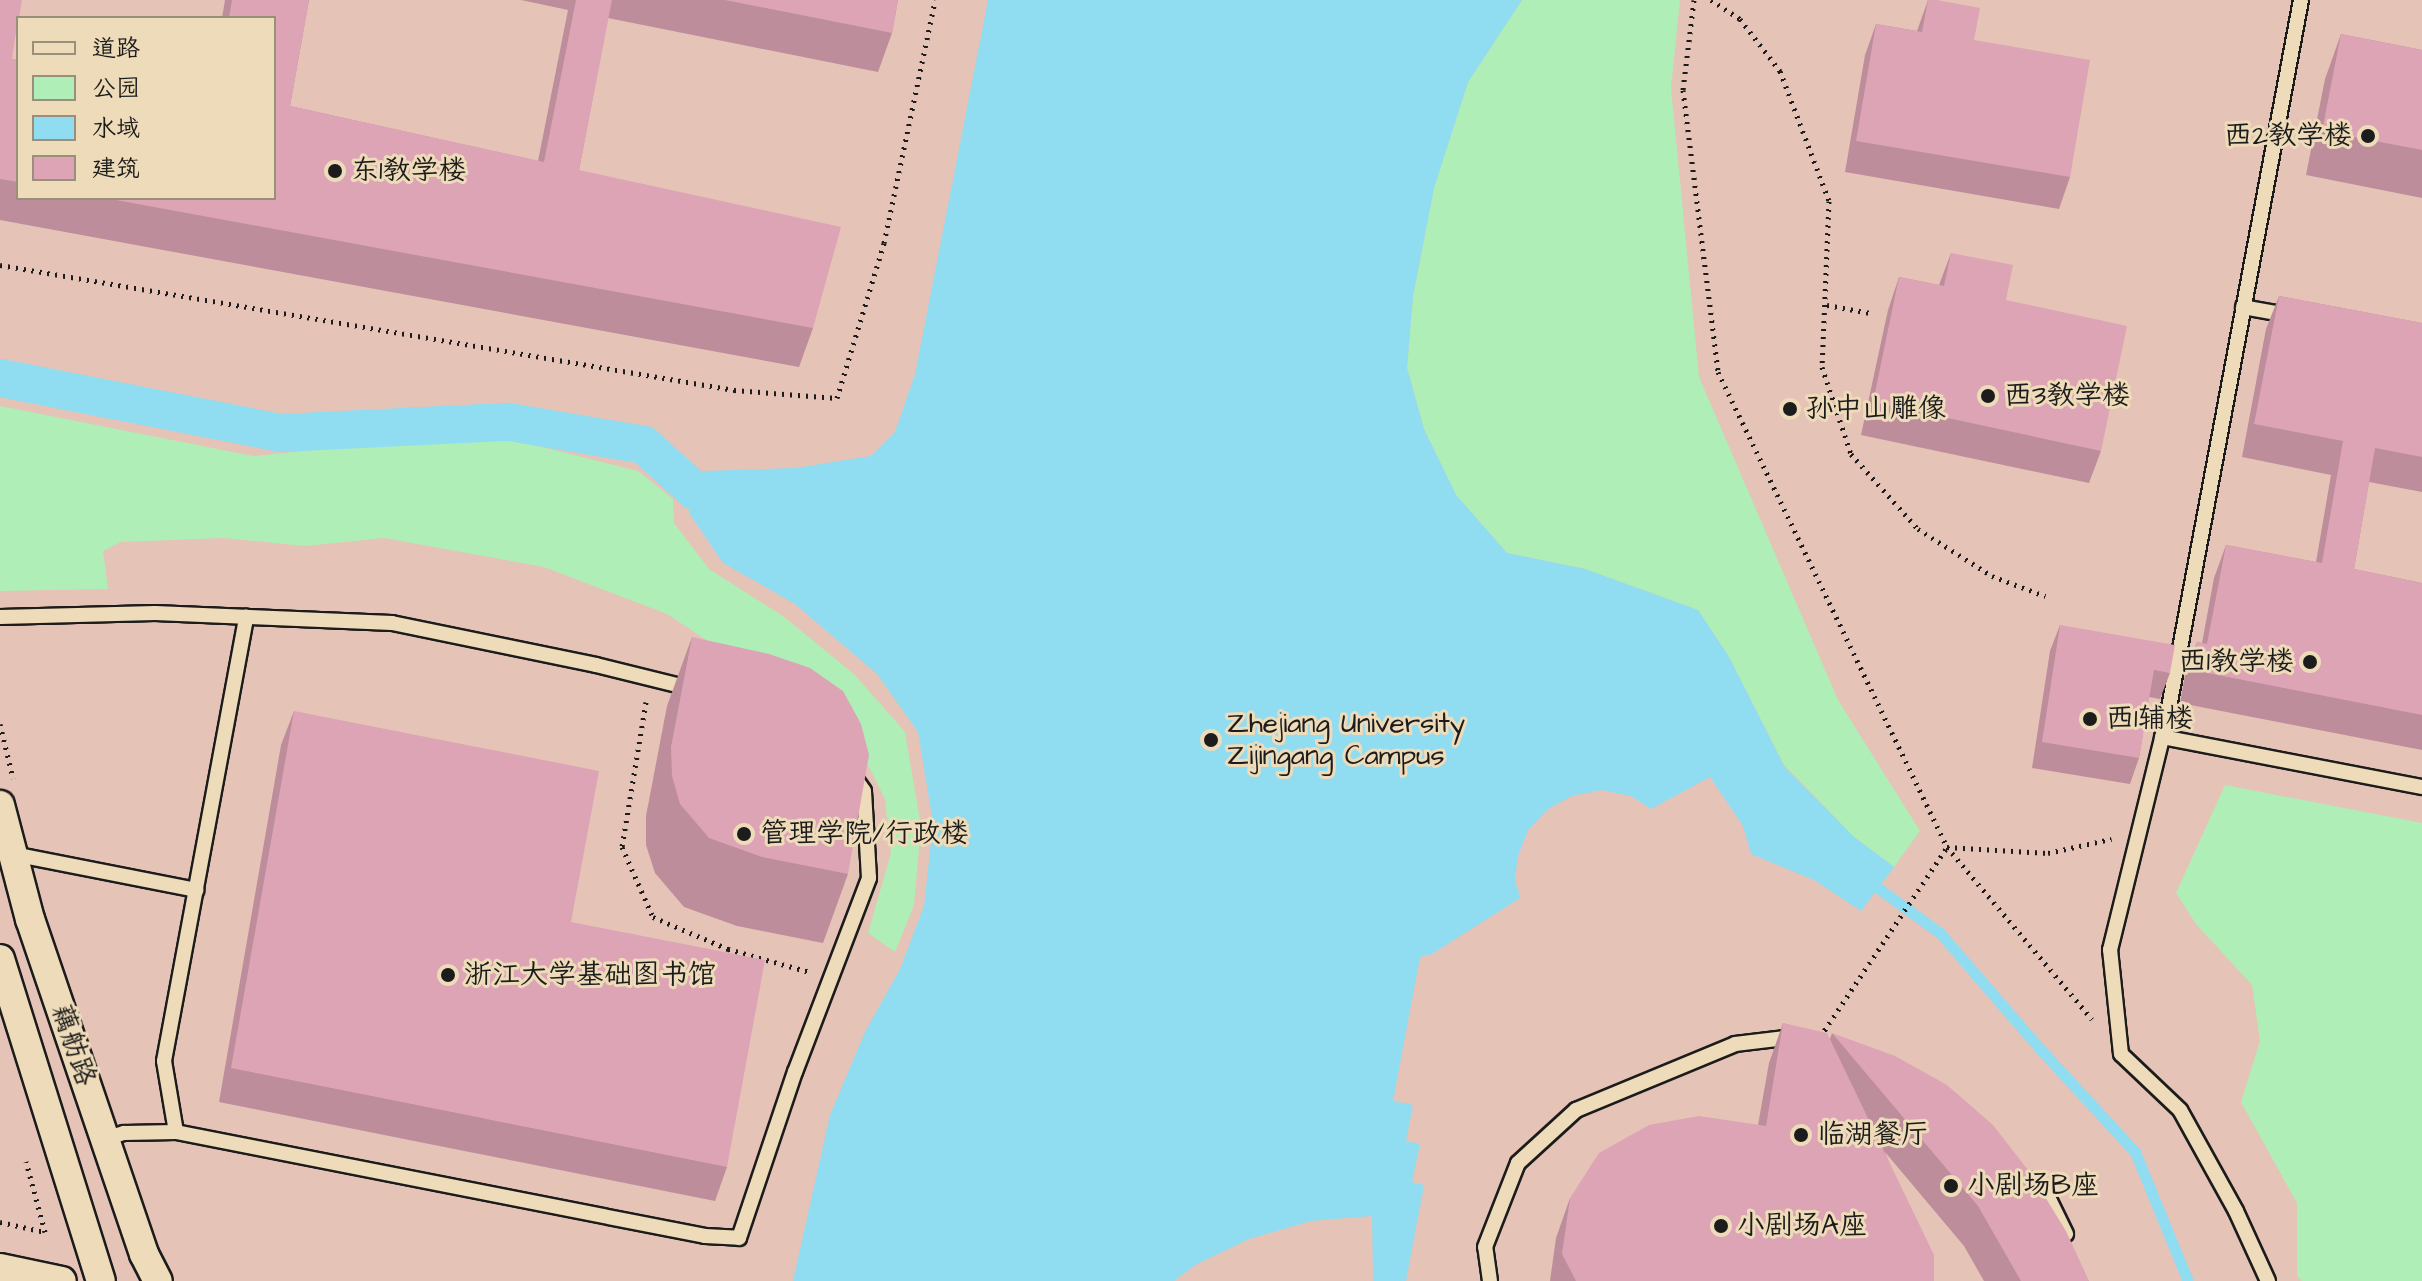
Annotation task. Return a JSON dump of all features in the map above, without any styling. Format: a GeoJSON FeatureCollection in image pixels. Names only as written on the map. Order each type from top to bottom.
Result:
{"type":"FeatureCollection","features":[{"type":"Feature","properties":{"kind":"street","name":"藕舫路"},"geometry":{"type":"LineString","coordinates":[[0,805],[30,919],[144,1254],[158,1281]]}},
{"type":"Feature","properties":{"kind":"street","name":"藕舫路"},"geometry":{"type":"LineString","coordinates":[[0,959],[101,1281]]}},
{"type":"Feature","properties":{"kind":"street"},"geometry":{"type":"LineString","coordinates":[[0,1268],[62,1281]]}},
{"type":"Feature","properties":{"kind":"lane"},"geometry":{"type":"LineString","coordinates":[[2268,1281],[2236,1211],[2180,1110],[2121,1054],[2110,950],[2162,737],[2301,0]]}},
{"type":"Feature","properties":{"kind":"lane"},"geometry":{"type":"LineString","coordinates":[[2243,307],[2300,318]]}},
{"type":"Feature","properties":{"kind":"lane"},"geometry":{"type":"LineString","coordinates":[[0,617],[155,613],[392,623],[650,677],[710,694]]}},
{"type":"Feature","properties":{"kind":"lane"},"geometry":{"type":"LineString","coordinates":[[176,1132],[164,1061],[246,617]]}},
{"type":"Feature","properties":{"kind":"lane"},"geometry":{"type":"LineString","coordinates":[[2162,737],[2422,787]]}},
{"type":"Feature","properties":{"kind":"lane"},"geometry":{"type":"LineString","coordinates":[[105,1139],[124,1133],[176,1132],[705,1236],[739,1238],[869,878],[864,791],[840,758]]}},
{"type":"Feature","properties":{"kind":"lane"},"geometry":{"type":"LineString","coordinates":[[13,854],[196,890]]}},
{"type":"Feature","properties":{"kind":"lane"},"geometry":{"type":"LineString","coordinates":[[1490,1281],[1485,1247],[1518,1163],[1576,1110],[1735,1044],[1810,1035],[1820,1038]]}},
{"type":"Feature","properties":{"kind":"lane"},"geometry":{"type":"LineString","coordinates":[[2018,1169],[2049,1199],[2075,1254]]}},
{"type":"Feature","properties":{"kind":"path"},"geometry":{"type":"LineString","coordinates":[[0,265],[734,390],[837,398],[884,243],[935,0]]}},
{"type":"Feature","properties":{"kind":"path"},"geometry":{"type":"LineString","coordinates":[[1694,0],[1683,90],[1718,372],[1947,847],[2121,1054]]}},
{"type":"Feature","properties":{"kind":"path"},"geometry":{"type":"LineString","coordinates":[[1711,0],[1740,19],[1780,71],[1829,201],[1822,367],[1851,454],[1918,529],[1992,576],[2045,596]]}},
{"type":"Feature","properties":{"kind":"path"},"geometry":{"type":"LineString","coordinates":[[1827,305],[1870,313]]}},
{"type":"Feature","properties":{"kind":"path"},"geometry":{"type":"LineString","coordinates":[[650,677],[622,847],[653,917],[728,949],[831,978]]}},
{"type":"Feature","properties":{"kind":"path"},"geometry":{"type":"LineString","coordinates":[[1947,847],[2048,853],[2090,846],[2140,829]]}},
{"type":"Feature","properties":{"kind":"path"},"geometry":{"type":"LineString","coordinates":[[1820,1038],[1947,847]]}},
{"type":"Feature","properties":{"kind":"path"},"geometry":{"type":"LineString","coordinates":[[0,1222],[45,1232]]}},
{"type":"Feature","properties":{"kind":"shaded area","name":"Zhejiang University Zijingang Campus"},"geometry":{"type":"Polygon","coordinates":[[[0,0],[2422,0],[2422,1281],[0,1281],[0,0]]]}},
{"type":"Feature","properties":{"kind":"green space"},"geometry":{"type":"Polygon","coordinates":[[[1522,0],[1680,0],[1671,88],[1699,377],[1838,700],[1920,831],[1894,867],[1854,837],[1784,765],[1729,657],[1698,610],[1585,569],[1507,553],[1456,495],[1424,429],[1407,368],[1413,296],[1434,188],[1468,82],[1522,0]]]}},
{"type":"Feature","properties":{"kind":"green space"},"geometry":{"type":"Polygon","coordinates":[[[0,406],[253,456],[374,444],[510,439],[638,471],[673,499],[674,523],[709,569],[783,616],[855,675],[905,732],[921,826],[914,905],[895,952],[868,933],[891,853],[885,799],[842,713],[776,686],[667,614],[544,567],[384,538],[305,546],[223,538],[121,542],[103,551],[108,589],[0,591],[0,406]]]}},
{"type":"Feature","properties":{"kind":"green space"},"geometry":{"type":"Polygon","coordinates":[[[2225,785],[2422,823],[2422,1281],[2302,1281],[2297,1276],[2297,1203],[2241,1102],[2260,1041],[2252,985],[2196,924],[2176,893],[2225,785]]]}},
{"type":"Feature","properties":{"kind":"water"},"geometry":{"type":"Polygon","coordinates":[[[988,0],[1522,0],[1468,82],[1434,188],[1413,296],[1407,368],[1424,429],[1456,495],[1507,553],[1585,569],[1698,610],[1729,657],[1784,766],[1854,837],[1894,867],[1861,911],[1814,880],[1751,854],[1743,826],[1710,777],[1651,809],[1631,796],[1601,790],[1572,796],[1548,809],[1528,830],[1518,856],[1515,879],[1520,898],[1432,954],[1420,957],[1393,1101],[1413,1105],[1406,1141],[1420,1144],[1412,1182],[1424,1185],[1406,1281],[1373,1281],[1372,1216],[1311,1221],[1249,1239],[1195,1265],[1174,1281],[793,1281],[830,1115],[865,1032],[900,969],[924,906],[933,823],[918,732],[877,674],[795,604],[723,563],[689,513],[703,471],[795,468],[871,456],[895,432],[915,374],[988,0]]]}},
{"type":"Feature","properties":{"kind":"building"},"geometry":{"type":"Polygon","coordinates":[[[0,0],[22,0],[19,16],[16,16],[12,59],[16,60],[16,182],[0,179],[0,0]]]}},
{"type":"Feature","properties":{"kind":"building"},"geometry":{"type":"Polygon","coordinates":[[[232,0],[309,0],[290,106],[544,162],[576,0],[612,0],[579,170],[841,227],[813,328],[116,200],[276,200],[276,16],[229,16],[232,0]]]}},
{"type":"Feature","properties":{"kind":"building"},"geometry":{"type":"Polygon","coordinates":[[[725,0],[898,0],[892,33],[725,0]]]}},
{"type":"Feature","properties":{"kind":"building"},"geometry":{"type":"Polygon","coordinates":[[[1928,0],[1980,8],[1974,40],[2090,60],[2070,177],[1856,141],[1876,24],[1922,32],[1928,0]]]}},
{"type":"Feature","properties":{"kind":"building"},"geometry":{"type":"Polygon","coordinates":[[[2341,34],[2422,50],[2422,150],[2322,131],[2341,34]]]}},
{"type":"Feature","properties":{"kind":"building","name":"西3教学楼"},"geometry":{"type":"Polygon","coordinates":[[[1951,253],[2013,265],[2006,300],[2127,326],[2101,451],[1873,402],[1899,277],[1944,286],[1951,253]]]}},
{"type":"Feature","properties":{"kind":"building"},"geometry":{"type":"Polygon","coordinates":[[[2279,296],[2422,323],[2422,457],[2375,448],[2354,569],[2422,583],[2422,715],[2192,670],[2197,642],[2207,644],[2226,545],[2322,563],[2343,441],[2254,424],[2279,296]]]}},
{"type":"Feature","properties":{"kind":"building","name":"西1辅楼"},"geometry":{"type":"Polygon","coordinates":[[[2060,625],[2175,645],[2170,673],[2154,670],[2139,758],[2042,742],[2060,625]]]}},
{"type":"Feature","properties":{"kind":"building"},"geometry":{"type":"Polygon","coordinates":[[[692,637],[769,654],[810,668],[843,691],[861,724],[869,755],[848,874],[762,857],[709,838],[680,804],[672,776],[671,747],[692,637]]]}},
{"type":"Feature","properties":{"kind":"building","name":"浙江大学基础图书馆"},"geometry":{"type":"Polygon","coordinates":[[[294,711],[599,771],[571,922],[765,960],[727,1167],[231,1068],[294,711]]]}},
{"type":"Feature","properties":{"kind":"building"},"geometry":{"type":"Polygon","coordinates":[[[1783,1023],[1827,1033],[1934,1255],[1934,1281],[1576,1281],[1562,1254],[1570,1198],[1599,1153],[1649,1125],[1699,1116],[1766,1126],[1783,1023]]]}},
{"type":"Feature","properties":{"kind":"building"},"geometry":{"type":"Polygon","coordinates":[[[1832,1033],[1895,1056],[1947,1085],[1993,1125],[2031,1174],[2066,1231],[2089,1281],[2021,1281],[1978,1206],[1832,1033]]]}},
{"type":"Feature","properties":{"kind":"waterway"},"geometry":{"type":"LineString","coordinates":[[0,378],[280,433],[509,422],[644,445],[696,492]]}},
{"type":"Feature","properties":{"kind":"waterway"},"geometry":{"type":"LineString","coordinates":[[1878,888],[1940,933],[2135,1152],[2188,1281]]}},
{"type":"Feature","properties":{"kind":"place","name":"西2教学楼"},"geometry":{"type":"Point","coordinates":[2368,136]}},
{"type":"Feature","properties":{"kind":"place","name":"东1教学楼"},"geometry":{"type":"Point","coordinates":[335,171]}},
{"type":"Feature","properties":{"kind":"place","name":"西3教学楼"},"geometry":{"type":"Point","coordinates":[1988,396]}},
{"type":"Feature","properties":{"kind":"place","name":"孙中山雕像"},"geometry":{"type":"Point","coordinates":[1790,409]}},
{"type":"Feature","properties":{"kind":"place","name":"西1教学楼"},"geometry":{"type":"Point","coordinates":[2310,662]}},
{"type":"Feature","properties":{"kind":"place","name":"西1辅楼"},"geometry":{"type":"Point","coordinates":[2090,719]}},
{"type":"Feature","properties":{"kind":"place","name":"Zhejiang University Zijingang Campus"},"geometry":{"type":"Point","coordinates":[1211,740]}},
{"type":"Feature","properties":{"kind":"place","name":"管理学院/行政楼"},"geometry":{"type":"Point","coordinates":[744,834]}},
{"type":"Feature","properties":{"kind":"place","name":"浙江大学基础图书馆"},"geometry":{"type":"Point","coordinates":[448,975]}},
{"type":"Feature","properties":{"kind":"place","name":"临湖餐厅"},"geometry":{"type":"Point","coordinates":[1801,1135]}},
{"type":"Feature","properties":{"kind":"place","name":"小剧场B座"},"geometry":{"type":"Point","coordinates":[1951,1186]}},
{"type":"Feature","properties":{"kind":"place","name":"小剧场A座"},"geometry":{"type":"Point","coordinates":[1721,1226]}}]}
